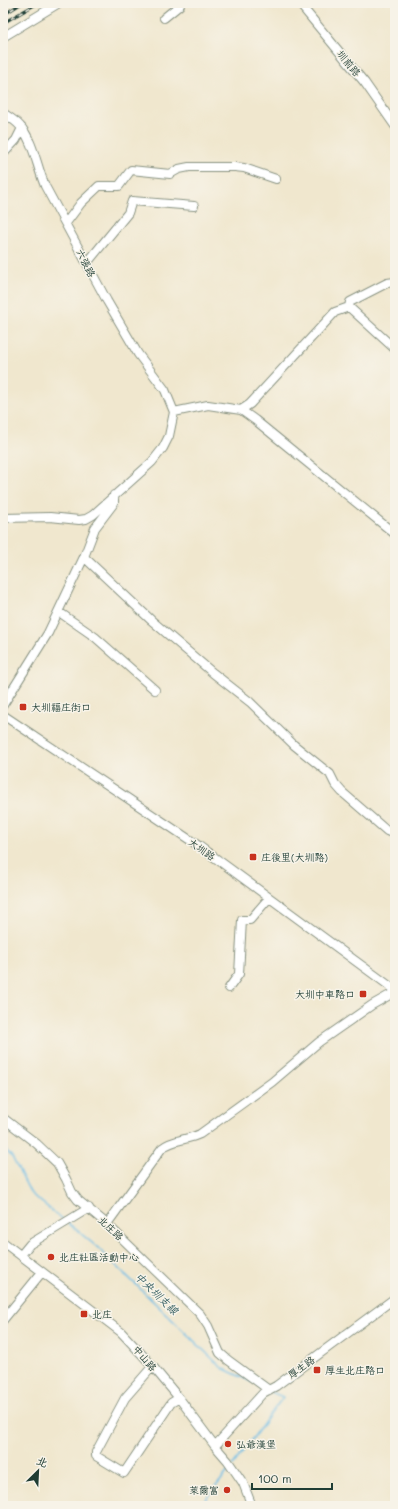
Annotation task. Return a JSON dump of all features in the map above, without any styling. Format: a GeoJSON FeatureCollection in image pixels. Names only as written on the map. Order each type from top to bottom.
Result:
{"type":"FeatureCollection","features":[{"type":"Feature","properties":{"kind":"street"},"geometry":{"type":"LineString","coordinates":[[3,37],[59,3]]}},
{"type":"Feature","properties":{"kind":"street"},"geometry":{"type":"LineString","coordinates":[[164,18],[180,5],[180,3]]}},
{"type":"Feature","properties":{"kind":"street","name":"圳前路"},"geometry":{"type":"LineString","coordinates":[[299,3],[365,83],[395,126]]}},
{"type":"Feature","properties":{"kind":"street","name":"六張路"},"geometry":{"type":"LineString","coordinates":[[3,112],[22,128],[31,143],[38,171],[45,186],[103,294],[138,354],[165,390],[174,412]]}},
{"type":"Feature","properties":{"kind":"street"},"geometry":{"type":"LineString","coordinates":[[3,154],[16,140],[22,128]]}},
{"type":"Feature","properties":{"kind":"street"},"geometry":{"type":"LineString","coordinates":[[66,223],[81,203],[99,186],[119,186],[130,170],[170,174],[179,169],[189,167],[235,167],[244,168],[276,179]]}},
{"type":"Feature","properties":{"kind":"street"},"geometry":{"type":"LineString","coordinates":[[87,263],[128,213],[132,201],[194,206]]}},
{"type":"Feature","properties":{"kind":"street"},"geometry":{"type":"LineString","coordinates":[[349,307],[350,302],[387,283],[395,282]]}},
{"type":"Feature","properties":{"kind":"street"},"geometry":{"type":"LineString","coordinates":[[240,410],[250,404],[335,312],[349,307]]}},
{"type":"Feature","properties":{"kind":"street"},"geometry":{"type":"LineString","coordinates":[[349,307],[395,349]]}},
{"type":"Feature","properties":{"kind":"street"},"geometry":{"type":"LineString","coordinates":[[3,518],[50,517],[86,519],[93,515],[152,462],[163,448],[169,436],[174,412],[208,405],[240,410],[255,420],[395,534]]}},
{"type":"Feature","properties":{"kind":"street"},"geometry":{"type":"LineString","coordinates":[[3,705],[24,674],[59,612],[84,557],[95,528],[114,503],[114,495]]}},
{"type":"Feature","properties":{"kind":"street"},"geometry":{"type":"LineString","coordinates":[[84,557],[151,620],[213,673],[246,698],[294,745],[330,774],[335,784],[342,792],[387,831],[395,834]]}},
{"type":"Feature","properties":{"kind":"street"},"geometry":{"type":"LineString","coordinates":[[59,612],[95,637],[155,690]]}},
{"type":"Feature","properties":{"kind":"street","name":"大圳路"},"geometry":{"type":"LineString","coordinates":[[3,715],[199,846],[395,991]]}},
{"type":"Feature","properties":{"kind":"street"},"geometry":{"type":"LineString","coordinates":[[229,988],[240,974],[242,920],[250,920],[269,898]]}},
{"type":"Feature","properties":{"kind":"street"},"geometry":{"type":"LineString","coordinates":[[107,1224],[162,1148],[170,1143],[200,1134],[272,1082],[319,1042],[395,991]]}},
{"type":"Feature","properties":{"kind":"street","name":"北庄路"},"geometry":{"type":"LineString","coordinates":[[3,1118],[38,1144],[56,1163],[78,1200],[107,1224],[200,1314],[208,1326],[220,1352],[228,1360],[269,1390]]}},
{"type":"Feature","properties":{"kind":"street"},"geometry":{"type":"LineString","coordinates":[[21,1256],[30,1244],[89,1208]]}},
{"type":"Feature","properties":{"kind":"street","name":"中山路"},"geometry":{"type":"LineString","coordinates":[[3,1242],[106,1319],[121,1332],[179,1398],[229,1463],[243,1483],[252,1506]]}},
{"type":"Feature","properties":{"kind":"street"},"geometry":{"type":"LineString","coordinates":[[3,1320],[42,1272]]}},
{"type":"Feature","properties":{"kind":"street","name":"厚生路"},"geometry":{"type":"LineString","coordinates":[[215,1446],[263,1393],[395,1298]]}},
{"type":"Feature","properties":{"kind":"street"},"geometry":{"type":"LineString","coordinates":[[152,1367],[125,1398],[96,1452],[96,1456],[124,1473],[171,1403],[179,1398]]}},
{"type":"Feature","properties":{"kind":"waterway","name":"中央圳支線"},"geometry":{"type":"LineString","coordinates":[[3,1147],[12,1157],[31,1194],[64,1220]]}},
{"type":"Feature","properties":{"kind":"waterway","name":"中央圳支線"},"geometry":{"type":"LineString","coordinates":[[68,1223],[97,1247],[222,1368],[252,1382]]}},
{"type":"Feature","properties":{"kind":"waterway"},"geometry":{"type":"LineString","coordinates":[[233,1465],[283,1397],[271,1392]]}},
{"type":"Feature","properties":{"kind":"waterway"},"geometry":{"type":"LineString","coordinates":[[203,1506],[205,1500],[230,1469]]}},
{"type":"Feature","properties":{"kind":"railway"},"geometry":{"type":"LineString","coordinates":[[3,15],[22,3]]}},
{"type":"Feature","properties":{"kind":"railway"},"geometry":{"type":"LineString","coordinates":[[3,23],[38,3]]}},
{"type":"Feature","properties":{"kind":"place","name":"大圳福庄街口"},"geometry":{"type":"Point","coordinates":[23,707]}},
{"type":"Feature","properties":{"kind":"place","name":"庄後里(大圳路)"},"geometry":{"type":"Point","coordinates":[253,857]}},
{"type":"Feature","properties":{"kind":"place","name":"大圳中車路口"},"geometry":{"type":"Point","coordinates":[363,994]}},
{"type":"Feature","properties":{"kind":"place","name":"北庄社區活動中心"},"geometry":{"type":"Point","coordinates":[51,1257]}},
{"type":"Feature","properties":{"kind":"place","name":"北庄"},"geometry":{"type":"Point","coordinates":[84,1314]}},
{"type":"Feature","properties":{"kind":"place","name":"厚生北庄路口"},"geometry":{"type":"Point","coordinates":[317,1370]}},
{"type":"Feature","properties":{"kind":"place","name":"弘爺漢堡"},"geometry":{"type":"Point","coordinates":[228,1444]}},
{"type":"Feature","properties":{"kind":"place","name":"萊爾富"},"geometry":{"type":"Point","coordinates":[227,1490]}}]}
